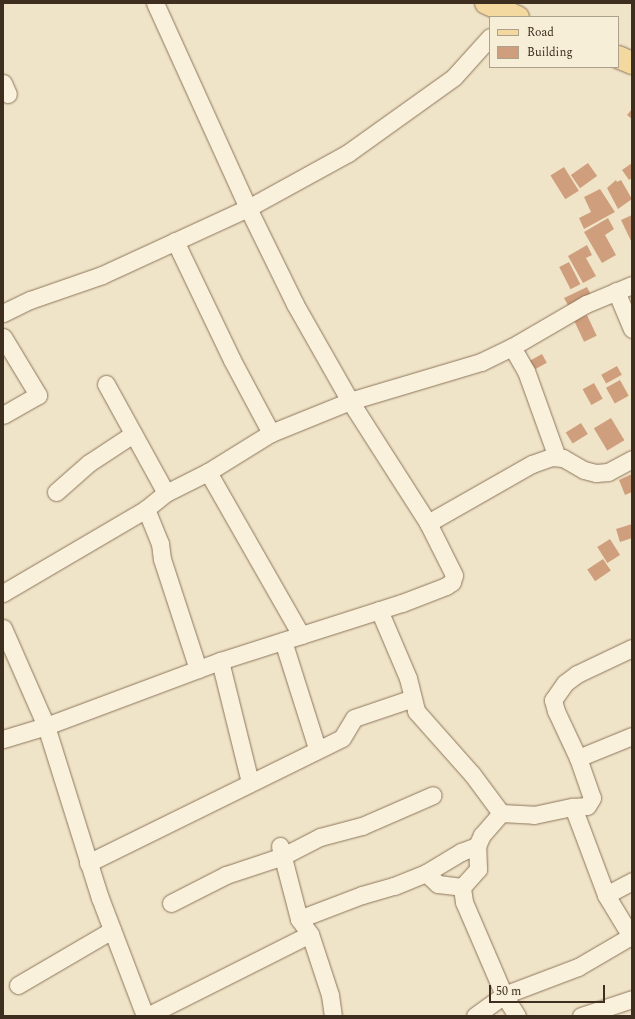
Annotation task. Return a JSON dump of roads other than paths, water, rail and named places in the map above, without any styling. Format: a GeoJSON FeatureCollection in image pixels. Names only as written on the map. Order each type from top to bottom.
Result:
{"type":"FeatureCollection","features":[{"type":"Feature","properties":{"kind":"main road"},"geometry":{"type":"LineString","coordinates":[[486,3],[511,16]]}},
{"type":"Feature","properties":{"kind":"main road"},"geometry":{"type":"LineString","coordinates":[[619,57],[632,63]]}},
{"type":"Feature","properties":{"kind":"street"},"geometry":{"type":"LineString","coordinates":[[3,739],[46,726],[220,661],[379,610],[446,586],[452,582],[452,568],[428,523],[350,401],[295,304],[248,208],[155,3]]}},
{"type":"Feature","properties":{"kind":"street"},"geometry":{"type":"LineString","coordinates":[[3,313],[30,300],[102,276],[248,208],[354,148],[454,77],[489,37]]}},
{"type":"Feature","properties":{"kind":"street"},"geometry":{"type":"LineString","coordinates":[[175,241],[232,360],[271,433]]}},
{"type":"Feature","properties":{"kind":"street"},"geometry":{"type":"LineString","coordinates":[[3,592],[146,509],[166,493],[208,472],[271,433],[350,401],[481,362],[512,347],[586,304],[632,285]]}},
{"type":"Feature","properties":{"kind":"street"},"geometry":{"type":"LineString","coordinates":[[616,291],[632,329]]}},
{"type":"Feature","properties":{"kind":"street"},"geometry":{"type":"LineString","coordinates":[[3,337],[38,395],[3,415]]}},
{"type":"Feature","properties":{"kind":"street"},"geometry":{"type":"LineString","coordinates":[[512,347],[526,371],[557,457]]}},
{"type":"Feature","properties":{"kind":"street"},"geometry":{"type":"LineString","coordinates":[[106,384],[166,493]]}},
{"type":"Feature","properties":{"kind":"street"},"geometry":{"type":"LineString","coordinates":[[56,492],[89,463],[133,434]]}},
{"type":"Feature","properties":{"kind":"street"},"geometry":{"type":"LineString","coordinates":[[428,523],[532,464],[557,457],[563,458],[584,470],[596,473],[608,472],[632,459]]}},
{"type":"Feature","properties":{"kind":"street"},"geometry":{"type":"LineString","coordinates":[[208,472],[301,635]]}},
{"type":"Feature","properties":{"kind":"street"},"geometry":{"type":"LineString","coordinates":[[146,509],[160,543],[162,559],[198,669]]}},
{"type":"Feature","properties":{"kind":"street"},"geometry":{"type":"LineString","coordinates":[[379,610],[394,650],[407,673],[413,698],[420,717],[472,774],[501,813],[534,815],[573,807],[587,806],[592,798],[578,758],[556,711],[553,700],[565,683],[577,674],[632,648]]}},
{"type":"Feature","properties":{"kind":"street"},"geometry":{"type":"LineString","coordinates":[[3,628],[46,726],[88,863],[112,930],[146,1016],[310,934]]}},
{"type":"Feature","properties":{"kind":"street"},"geometry":{"type":"LineString","coordinates":[[283,641],[317,748]]}},
{"type":"Feature","properties":{"kind":"street"},"geometry":{"type":"LineString","coordinates":[[220,661],[250,782]]}},
{"type":"Feature","properties":{"kind":"street"},"geometry":{"type":"LineString","coordinates":[[88,863],[250,782],[291,765],[317,748],[345,736],[354,718],[413,698]]}},
{"type":"Feature","properties":{"kind":"street"},"geometry":{"type":"LineString","coordinates":[[578,758],[632,736]]}},
{"type":"Feature","properties":{"kind":"street"},"geometry":{"type":"LineString","coordinates":[[171,903],[226,875],[281,851],[320,836],[362,826],[432,795]]}},
{"type":"Feature","properties":{"kind":"street"},"geometry":{"type":"LineString","coordinates":[[475,1016],[504,996],[578,967],[632,937],[606,895],[573,807]]}},
{"type":"Feature","properties":{"kind":"street"},"geometry":{"type":"LineString","coordinates":[[501,813],[482,836],[477,846],[478,869],[462,888],[464,902],[504,996],[517,1016]]}},
{"type":"Feature","properties":{"kind":"street"},"geometry":{"type":"LineString","coordinates":[[299,920],[426,873],[461,852],[477,846]]}},
{"type":"Feature","properties":{"kind":"street"},"geometry":{"type":"LineString","coordinates":[[281,851],[299,920],[310,934],[330,995],[333,1016]]}},
{"type":"Feature","properties":{"kind":"street"},"geometry":{"type":"LineString","coordinates":[[426,873],[438,884],[462,888]]}},
{"type":"Feature","properties":{"kind":"street"},"geometry":{"type":"LineString","coordinates":[[606,895],[632,881]]}},
{"type":"Feature","properties":{"kind":"street"},"geometry":{"type":"LineString","coordinates":[[18,985],[112,930]]}},
{"type":"Feature","properties":{"kind":"street"},"geometry":{"type":"LineString","coordinates":[[581,1016],[632,999]]}}]}
